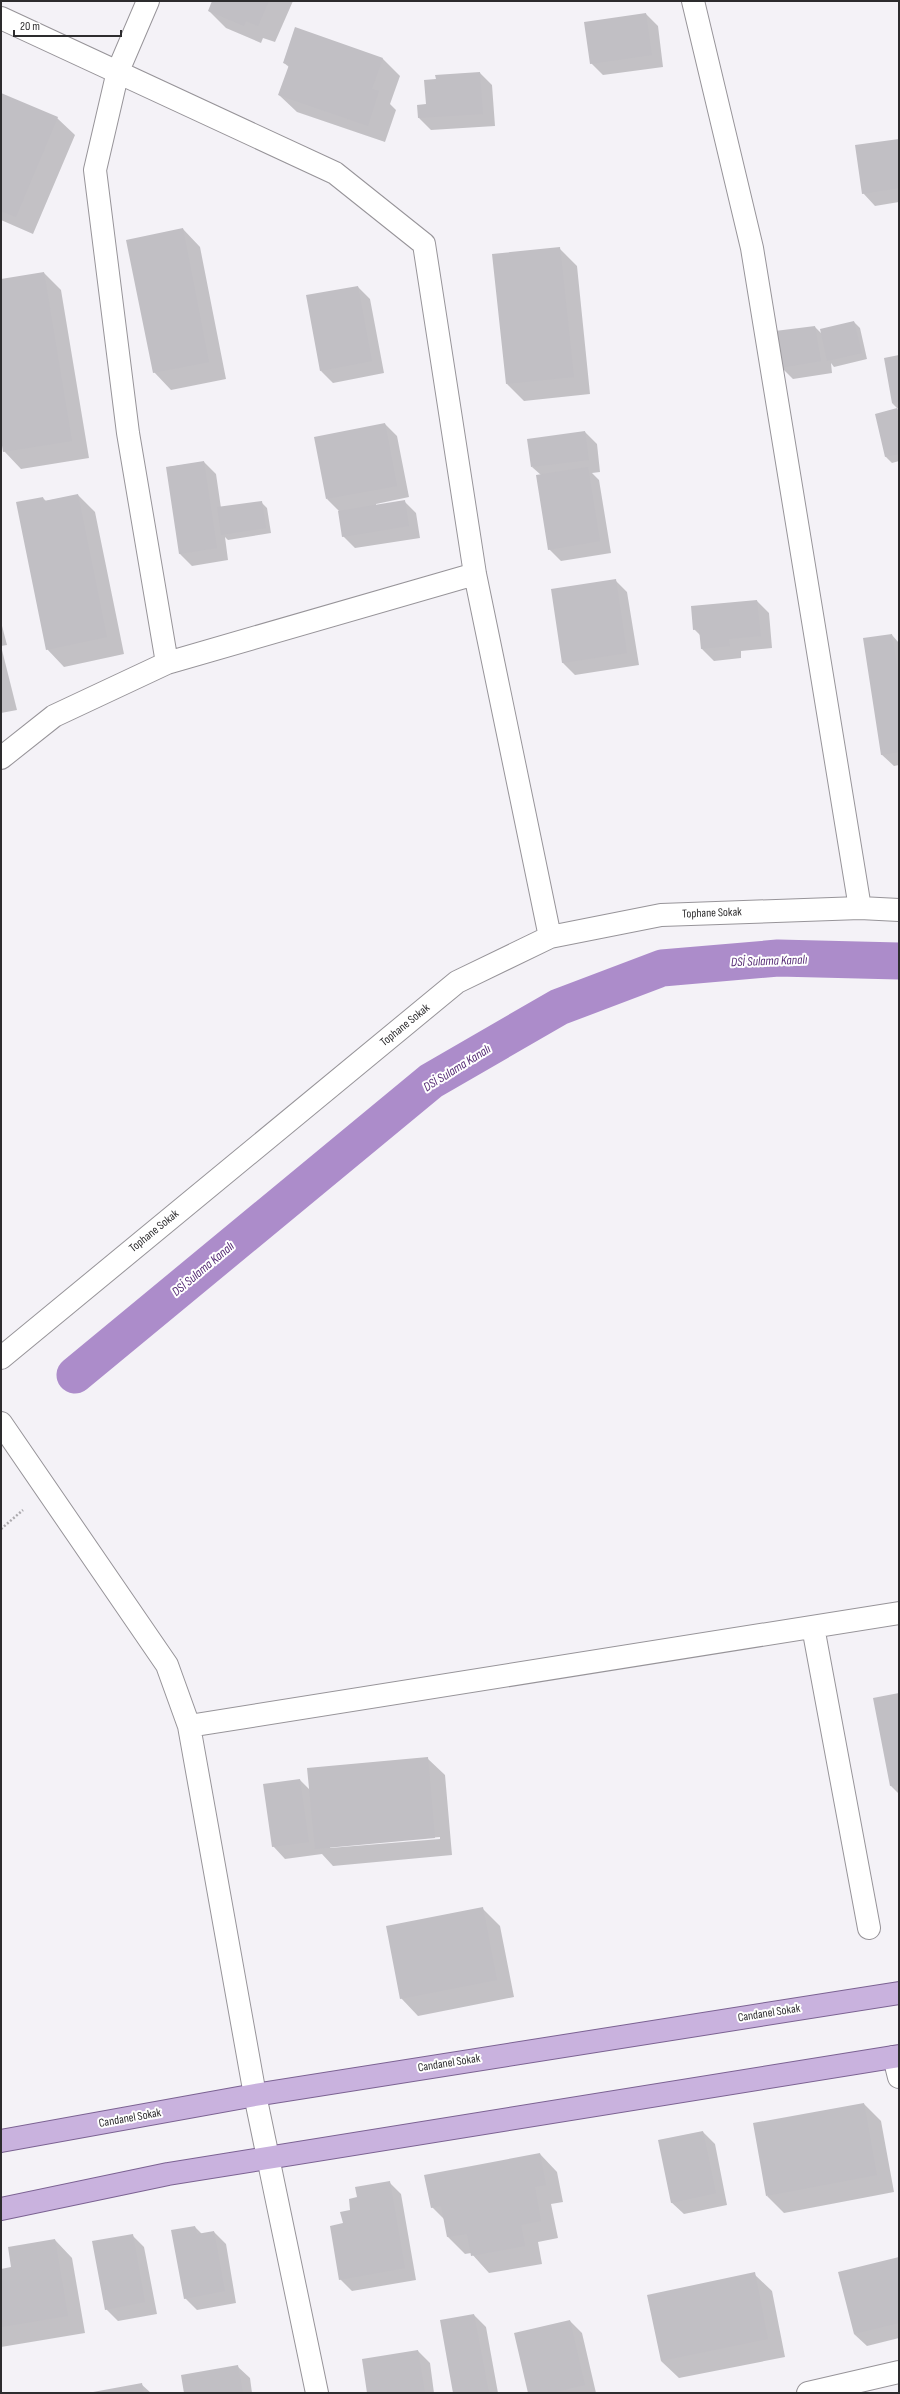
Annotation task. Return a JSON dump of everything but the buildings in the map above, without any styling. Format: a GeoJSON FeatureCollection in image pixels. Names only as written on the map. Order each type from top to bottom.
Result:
{"type":"FeatureCollection","features":[{"type":"Feature","properties":{"kind":"main road","name":"Candanel Sokak"},"geometry":{"type":"LineString","coordinates":[[1,2141],[255,2095],[899,1993]]}},
{"type":"Feature","properties":{"kind":"main road"},"geometry":{"type":"LineString","coordinates":[[1,2209],[168,2174],[897,2064]]}},
{"type":"Feature","properties":{"kind":"street"},"geometry":{"type":"LineString","coordinates":[[148,1],[118,71],[95,170],[128,433],[167,663]]}},
{"type":"Feature","properties":{"kind":"street"},"geometry":{"type":"LineString","coordinates":[[693,1],[752,248],[860,908]]}},
{"type":"Feature","properties":{"kind":"street"},"geometry":{"type":"LineString","coordinates":[[1,18],[335,173],[424,244],[475,574],[550,937]]}},
{"type":"Feature","properties":{"kind":"street"},"geometry":{"type":"LineString","coordinates":[[1,758],[54,716],[167,663],[475,574]]}},
{"type":"Feature","properties":{"kind":"street","name":"Tophane Sokak"},"geometry":{"type":"LineString","coordinates":[[1,1358],[457,982],[550,937],[661,915],[860,908],[899,910]]}},
{"type":"Feature","properties":{"kind":"street"},"geometry":{"type":"LineString","coordinates":[[1,1423],[167,1665],[189,1726],[255,2095],[317,2393]]}},
{"type":"Feature","properties":{"kind":"street"},"geometry":{"type":"LineString","coordinates":[[189,1726],[899,1613]]}},
{"type":"Feature","properties":{"kind":"street"},"geometry":{"type":"LineString","coordinates":[[813,1627],[869,1928]]}},
{"type":"Feature","properties":{"kind":"street"},"geometry":{"type":"LineString","coordinates":[[808,2393],[899,2372]]}},
{"type":"Feature","properties":{"kind":"waterway","name":"DSİ Sulama Kanalı"},"geometry":{"type":"LineString","coordinates":[[75,1375],[431,1081],[559,1007],[662,968],[778,958],[899,961]]}}]}
